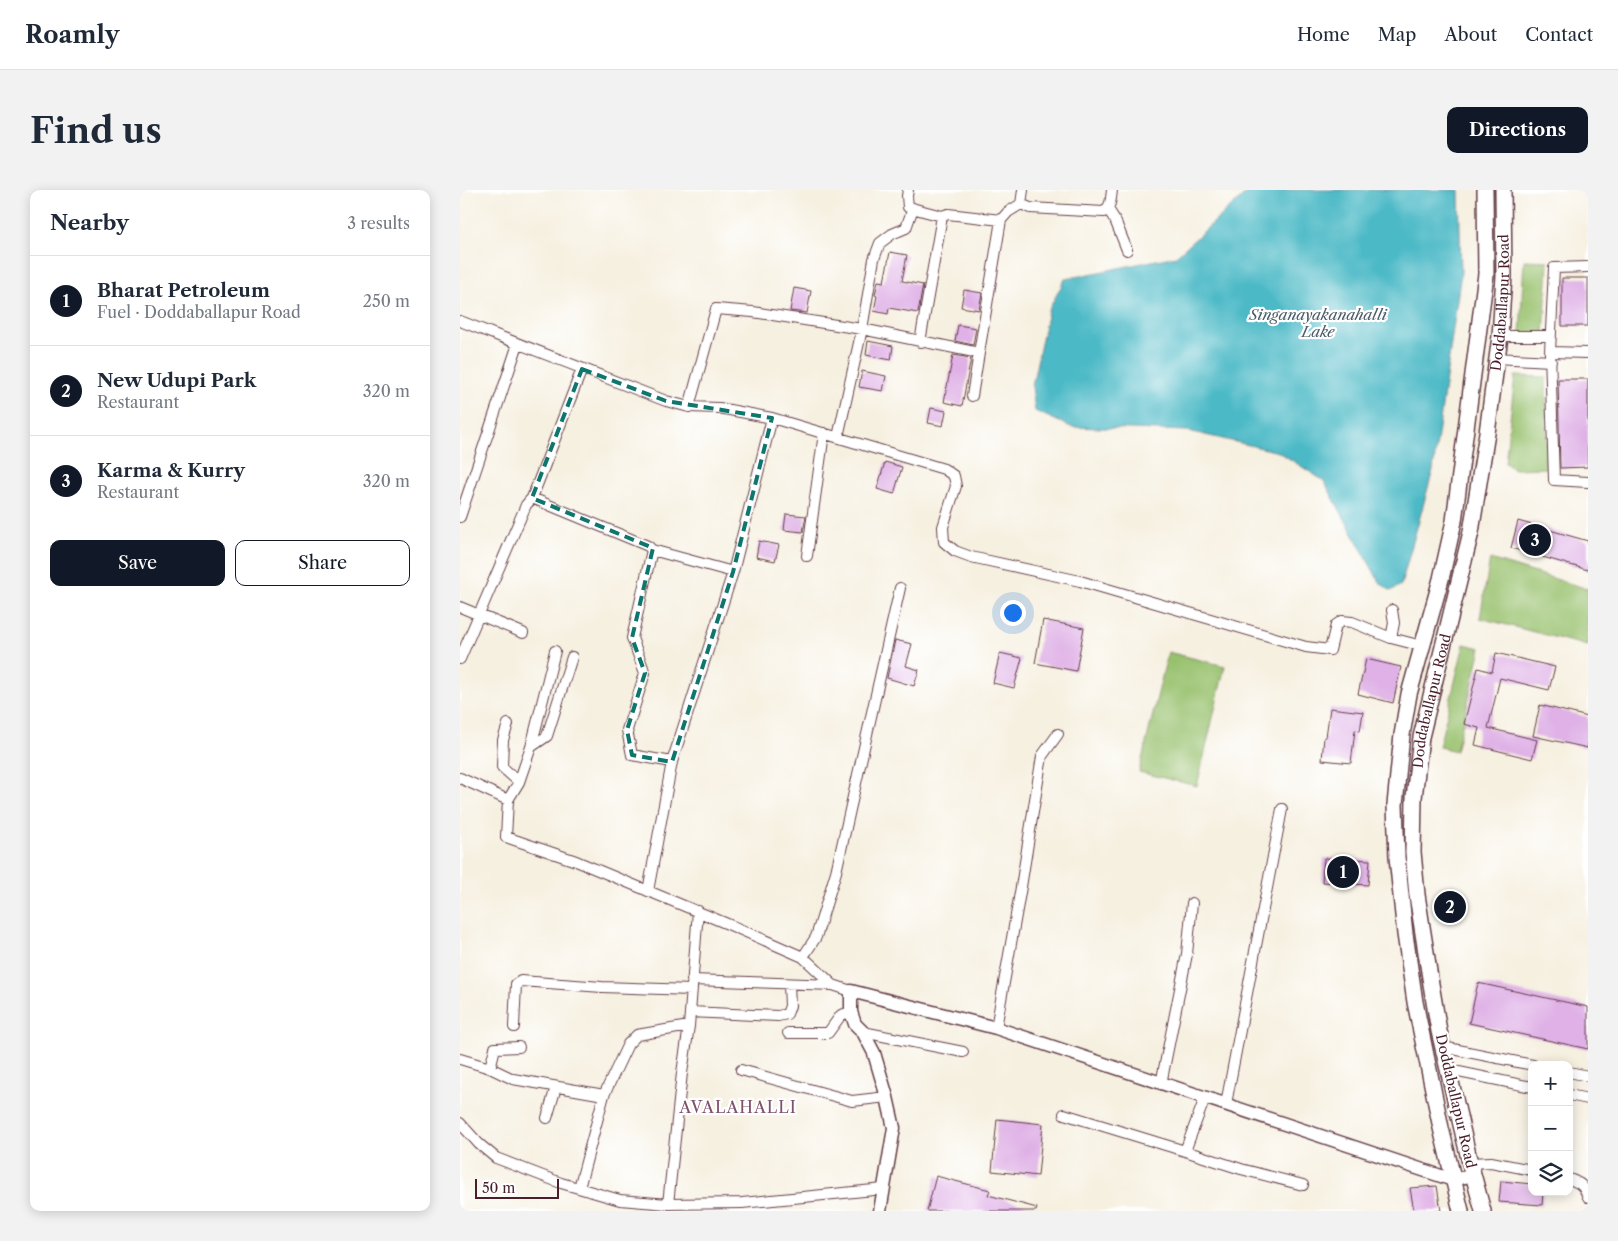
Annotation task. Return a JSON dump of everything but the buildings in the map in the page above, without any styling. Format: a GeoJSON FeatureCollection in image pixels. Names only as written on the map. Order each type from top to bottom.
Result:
{"type":"FeatureCollection","features":[{"type":"Feature","properties":{"kind":"main road","name":"Doddaballapur Road"},"geometry":{"type":"LineString","coordinates":[[1461,1211],[1415,1002],[1396,857],[1396,805],[1402,735],[1409,694],[1441,579],[1454,520],[1468,426],[1486,274],[1485,190]]}},
{"type":"Feature","properties":{"kind":"main road","name":"Doddaballapur Road"},"geometry":{"type":"LineString","coordinates":[[1483,1211],[1471,1169],[1443,1047],[1431,984],[1413,852],[1414,798],[1422,737],[1471,532],[1500,336],[1504,276],[1503,190]]}},
{"type":"Feature","properties":{"kind":"street"},"geometry":{"type":"LineString","coordinates":[[908,190],[908,207],[942,216],[948,214],[1001,220]]}},
{"type":"Feature","properties":{"kind":"street"},"geometry":{"type":"LineString","coordinates":[[1021,204],[1023,190]]}},
{"type":"Feature","properties":{"kind":"street"},"geometry":{"type":"LineString","coordinates":[[1021,204],[1030,208],[1104,212],[1108,209],[1111,201],[1112,190]]}},
{"type":"Feature","properties":{"kind":"street"},"geometry":{"type":"LineString","coordinates":[[972,396],[1001,220],[1008,212],[1021,204]]}},
{"type":"Feature","properties":{"kind":"street"},"geometry":{"type":"LineString","coordinates":[[838,437],[862,329],[874,259],[880,243],[892,234],[906,228],[913,208]]}},
{"type":"Feature","properties":{"kind":"street"},"geometry":{"type":"LineString","coordinates":[[1108,209],[1115,220],[1127,250]]}},
{"type":"Feature","properties":{"kind":"street"},"geometry":{"type":"LineString","coordinates":[[920,342],[942,216]]}},
{"type":"Feature","properties":{"kind":"street"},"geometry":{"type":"LineString","coordinates":[[1588,267],[1554,268],[1550,357],[1554,480],[1588,482]]}},
{"type":"Feature","properties":{"kind":"street"},"geometry":{"type":"LineString","coordinates":[[689,407],[716,309],[753,312],[862,329],[920,342],[979,352]]}},
{"type":"Feature","properties":{"kind":"street"},"geometry":{"type":"LineString","coordinates":[[460,321],[666,402],[689,407],[720,408],[772,418],[944,469],[954,476],[956,486],[944,527],[944,542],[955,551],[971,557],[1080,582],[1315,649],[1330,650],[1336,624],[1342,621],[1352,622],[1391,638],[1422,646]]}},
{"type":"Feature","properties":{"kind":"street"},"geometry":{"type":"LineString","coordinates":[[1500,336],[1551,336]]}},
{"type":"Feature","properties":{"kind":"street"},"geometry":{"type":"LineString","coordinates":[[460,517],[517,344]]}},
{"type":"Feature","properties":{"kind":"street"},"geometry":{"type":"LineString","coordinates":[[1496,358],[1550,357],[1588,353]]}},
{"type":"Feature","properties":{"kind":"street"},"geometry":{"type":"LineString","coordinates":[[460,659],[526,505],[532,498],[582,370]]}},
{"type":"Feature","properties":{"kind":"street"},"geometry":{"type":"LineString","coordinates":[[648,891],[672,762],[733,572],[772,418]]}},
{"type":"Feature","properties":{"kind":"street"},"geometry":{"type":"LineString","coordinates":[[807,556],[824,433]]}},
{"type":"Feature","properties":{"kind":"street"},"geometry":{"type":"LineString","coordinates":[[532,498],[648,546],[652,550],[733,572]]}},
{"type":"Feature","properties":{"kind":"street"},"geometry":{"type":"LineString","coordinates":[[652,550],[632,638],[645,674],[627,730],[632,755],[672,762]]}},
{"type":"Feature","properties":{"kind":"street"},"geometry":{"type":"LineString","coordinates":[[803,957],[816,937],[836,872],[900,588]]}},
{"type":"Feature","properties":{"kind":"street"},"geometry":{"type":"LineString","coordinates":[[460,607],[523,633]]}},
{"type":"Feature","properties":{"kind":"street"},"geometry":{"type":"LineString","coordinates":[[1391,638],[1394,623],[1392,610]]}},
{"type":"Feature","properties":{"kind":"street"},"geometry":{"type":"LineString","coordinates":[[555,651],[520,782],[508,800],[506,837],[576,861],[803,957],[833,985]]}},
{"type":"Feature","properties":{"kind":"street"},"geometry":{"type":"LineString","coordinates":[[531,746],[547,736],[572,657]]}},
{"type":"Feature","properties":{"kind":"street"},"geometry":{"type":"LineString","coordinates":[[508,724],[502,740],[502,767],[520,782]]}},
{"type":"Feature","properties":{"kind":"street"},"geometry":{"type":"LineString","coordinates":[[996,1028],[1042,756],[1058,734]]}},
{"type":"Feature","properties":{"kind":"street"},"geometry":{"type":"LineString","coordinates":[[460,778],[508,800]]}},
{"type":"Feature","properties":{"kind":"street"},"geometry":{"type":"LineString","coordinates":[[1226,1104],[1282,808]]}},
{"type":"Feature","properties":{"kind":"street"},"geometry":{"type":"LineString","coordinates":[[1161,1084],[1187,954],[1192,903]]}},
{"type":"Feature","properties":{"kind":"street"},"geometry":{"type":"LineString","coordinates":[[668,1204],[689,1026],[698,911]]}},
{"type":"Feature","properties":{"kind":"street"},"geometry":{"type":"LineString","coordinates":[[514,1027],[516,984],[521,981],[602,987],[833,985],[878,999],[996,1028],[1453,1180],[1471,1169],[1491,1162],[1528,1169]]}},
{"type":"Feature","properties":{"kind":"street"},"geometry":{"type":"LineString","coordinates":[[690,1012],[778,1016],[787,1014],[790,1006],[789,984]]}},
{"type":"Feature","properties":{"kind":"street"},"geometry":{"type":"LineString","coordinates":[[851,990],[851,1012],[855,1024],[863,1032],[874,1053],[894,1128],[880,1211]]}},
{"type":"Feature","properties":{"kind":"street"},"geometry":{"type":"LineString","coordinates":[[788,1033],[828,1032],[841,1015],[851,1012]]}},
{"type":"Feature","properties":{"kind":"street"},"geometry":{"type":"LineString","coordinates":[[579,1188],[604,1094],[628,1044],[637,1035],[689,1026]]}},
{"type":"Feature","properties":{"kind":"street"},"geometry":{"type":"LineString","coordinates":[[863,1032],[963,1052]]}},
{"type":"Feature","properties":{"kind":"street"},"geometry":{"type":"LineString","coordinates":[[490,1068],[495,1048],[519,1047]]}},
{"type":"Feature","properties":{"kind":"street"},"geometry":{"type":"LineString","coordinates":[[1443,1047],[1528,1064]]}},
{"type":"Feature","properties":{"kind":"street"},"geometry":{"type":"LineString","coordinates":[[460,1059],[490,1068],[513,1080],[604,1094]]}},
{"type":"Feature","properties":{"kind":"street"},"geometry":{"type":"LineString","coordinates":[[742,1070],[852,1101],[887,1097]]}},
{"type":"Feature","properties":{"kind":"street"},"geometry":{"type":"LineString","coordinates":[[1449,1070],[1528,1086]]}},
{"type":"Feature","properties":{"kind":"street"},"geometry":{"type":"LineString","coordinates":[[1573,1073],[1588,1076]]}},
{"type":"Feature","properties":{"kind":"street"},"geometry":{"type":"LineString","coordinates":[[547,1118],[556,1087]]}},
{"type":"Feature","properties":{"kind":"street"},"geometry":{"type":"LineString","coordinates":[[1573,1096],[1588,1099]]}},
{"type":"Feature","properties":{"kind":"street"},"geometry":{"type":"LineString","coordinates":[[1185,1151],[1205,1098]]}},
{"type":"Feature","properties":{"kind":"street"},"geometry":{"type":"LineString","coordinates":[[1064,1114],[1241,1168],[1304,1184]]}},
{"type":"Feature","properties":{"kind":"street"},"geometry":{"type":"LineString","coordinates":[[460,1124],[496,1158],[579,1188],[620,1200],[668,1204],[742,1203],[884,1189]]}},
{"type":"Feature","properties":{"kind":"street"},"geometry":{"type":"LineString","coordinates":[[1573,1180],[1580,1182],[1585,1187],[1588,1197]]}},
{"type":"Feature","properties":{"kind":"street"},"geometry":{"type":"LineString","coordinates":[[618,1211],[620,1200]]}},
{"type":"Feature","properties":{"kind":"highlighted area"},"geometry":{"type":"Polygon","coordinates":[[[582,369],[666,401],[772,418],[733,572],[672,762],[632,755],[627,730],[645,673],[632,638],[653,548],[532,498],[582,369]]]}},
{"type":"Feature","properties":{"kind":"green space"},"geometry":{"type":"Polygon","coordinates":[[[1524,260],[1548,261],[1544,336],[1520,335],[1524,260]]]}},
{"type":"Feature","properties":{"kind":"green space"},"geometry":{"type":"Polygon","coordinates":[[[1515,376],[1546,377],[1547,468],[1514,469],[1505,463],[1515,376]]]}},
{"type":"Feature","properties":{"kind":"green space"},"geometry":{"type":"Polygon","coordinates":[[[1490,559],[1588,589],[1588,646],[1480,618],[1490,559]]]}},
{"type":"Feature","properties":{"kind":"green space"},"geometry":{"type":"Polygon","coordinates":[[[1464,644],[1481,648],[1456,751],[1439,747],[1464,644]]]}},
{"type":"Feature","properties":{"kind":"green space"},"geometry":{"type":"Polygon","coordinates":[[[1168,652],[1225,666],[1197,786],[1139,772],[1168,652]]]}},
{"type":"Feature","properties":{"kind":"water","name":"Singanayakanahalli Lake"},"geometry":{"type":"Polygon","coordinates":[[[1250,190],[1459,190],[1461,272],[1433,470],[1401,585],[1391,591],[1380,583],[1324,481],[1279,452],[1188,431],[1071,427],[1035,411],[1032,386],[1048,311],[1065,279],[1176,256],[1250,190]]]}},
{"type":"Feature","properties":{"kind":"place","name":"Karma & Kurry"},"geometry":{"type":"Point","coordinates":[1535,540]}},
{"type":"Feature","properties":{"kind":"place","name":"Bharat Petroleum"},"geometry":{"type":"Point","coordinates":[1343,872]}},
{"type":"Feature","properties":{"kind":"place","name":"New Udupi Park"},"geometry":{"type":"Point","coordinates":[1450,907]}},
{"type":"Feature","properties":{"kind":"district","name":"AVALAHALLI"},"geometry":{"type":"Point","coordinates":[738,1107]}}]}
